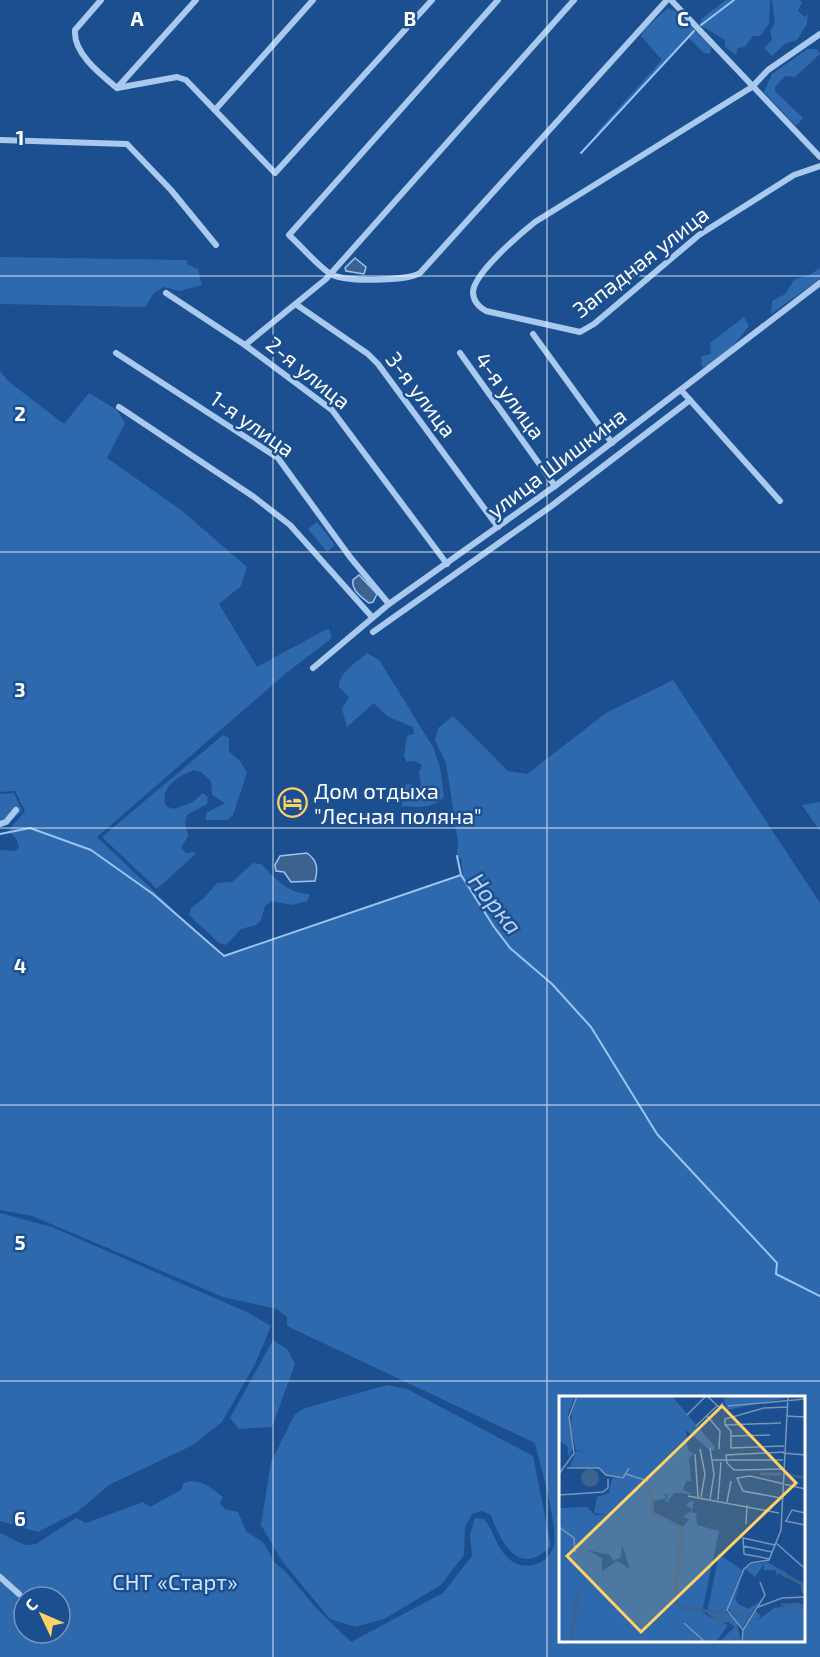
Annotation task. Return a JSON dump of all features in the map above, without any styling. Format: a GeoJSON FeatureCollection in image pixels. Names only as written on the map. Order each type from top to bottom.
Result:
{"type":"FeatureCollection","features":[{"type":"Feature","properties":{"kind":"street"},"geometry":{"type":"LineString","coordinates":[[101,0],[76,27],[74,33],[82,53],[117,88]]}},
{"type":"Feature","properties":{"kind":"street"},"geometry":{"type":"LineString","coordinates":[[117,88],[196,0]]}},
{"type":"Feature","properties":{"kind":"street"},"geometry":{"type":"LineString","coordinates":[[215,110],[313,0]]}},
{"type":"Feature","properties":{"kind":"street"},"geometry":{"type":"LineString","coordinates":[[117,88],[182,78],[272,172],[278,172],[432,0]]}},
{"type":"Feature","properties":{"kind":"street"},"geometry":{"type":"LineString","coordinates":[[498,0],[289,235],[330,274],[344,278],[394,279],[414,277],[420,273],[669,0],[820,158]]}},
{"type":"Feature","properties":{"kind":"street"},"geometry":{"type":"LineString","coordinates":[[245,345],[297,304],[330,274],[574,0]]}},
{"type":"Feature","properties":{"kind":"street"},"geometry":{"type":"LineString","coordinates":[[752,87],[768,70],[820,34]]}},
{"type":"Feature","properties":{"kind":"street","name":"Западная улица"},"geometry":{"type":"LineString","coordinates":[[752,87],[535,222],[504,250],[477,281],[473,289],[475,301],[486,311],[580,332],[594,324],[699,235],[794,174],[820,166]]}},
{"type":"Feature","properties":{"kind":"street"},"geometry":{"type":"LineString","coordinates":[[0,140],[127,144],[171,190],[216,245]]}},
{"type":"Feature","properties":{"kind":"street","name":"улица Шишкина"},"geometry":{"type":"LineString","coordinates":[[313,668],[389,604],[555,486],[820,283]]}},
{"type":"Feature","properties":{"kind":"street","name":"2-я улица"},"geometry":{"type":"LineString","coordinates":[[166,293],[245,345],[340,417],[447,564]]}},
{"type":"Feature","properties":{"kind":"street","name":"3-я улица"},"geometry":{"type":"LineString","coordinates":[[297,304],[368,354],[378,364],[498,527]]}},
{"type":"Feature","properties":{"kind":"street"},"geometry":{"type":"LineString","coordinates":[[533,334],[612,443]]}},
{"type":"Feature","properties":{"kind":"street","name":"1-я улица"},"geometry":{"type":"LineString","coordinates":[[116,353],[278,458],[350,557],[389,604]]}},
{"type":"Feature","properties":{"kind":"street","name":"4-я улица"},"geometry":{"type":"LineString","coordinates":[[460,353],[555,486]]}},
{"type":"Feature","properties":{"kind":"street"},"geometry":{"type":"LineString","coordinates":[[681,390],[780,501]]}},
{"type":"Feature","properties":{"kind":"street"},"geometry":{"type":"LineString","coordinates":[[373,633],[550,507],[690,400]]}},
{"type":"Feature","properties":{"kind":"street"},"geometry":{"type":"LineString","coordinates":[[119,406],[290,525],[372,617]]}},
{"type":"Feature","properties":{"kind":"street"},"geometry":{"type":"LineString","coordinates":[[0,824],[6,822],[16,810]]}},
{"type":"Feature","properties":{"kind":"street"},"geometry":{"type":"LineString","coordinates":[[0,1577],[12,1587]]}},
{"type":"Feature","properties":{"kind":"green space"},"geometry":{"type":"Polygon","coordinates":[[[726,0],[770,0],[769,24],[760,36],[753,36],[745,47],[738,48],[736,55],[725,47],[725,40],[700,25],[701,19],[726,0]]]}},
{"type":"Feature","properties":{"kind":"green space"},"geometry":{"type":"Polygon","coordinates":[[[772,0],[799,0],[802,2],[798,11],[805,17],[808,14],[807,24],[797,40],[785,44],[772,56],[764,48],[772,40],[770,31],[775,22],[772,0]]]}},
{"type":"Feature","properties":{"kind":"green space"},"geometry":{"type":"Polygon","coordinates":[[[668,8],[677,12],[711,47],[710,54],[704,53],[688,37],[594,141],[597,132],[662,60],[641,36],[644,30],[668,8]]]}},
{"type":"Feature","properties":{"kind":"green space"},"geometry":{"type":"Polygon","coordinates":[[[807,49],[817,49],[820,54],[795,77],[785,76],[775,87],[775,91],[803,118],[796,126],[764,92],[772,74],[807,49]]]}},
{"type":"Feature","properties":{"kind":"green space"},"geometry":{"type":"Polygon","coordinates":[[[0,257],[187,260],[187,264],[198,269],[202,285],[180,291],[164,287],[154,293],[145,307],[0,304],[0,257]]]}},
{"type":"Feature","properties":{"kind":"green space"},"geometry":{"type":"Polygon","coordinates":[[[820,268],[820,279],[771,314],[772,301],[785,294],[795,279],[808,276],[820,268]]]}},
{"type":"Feature","properties":{"kind":"green space"},"geometry":{"type":"Polygon","coordinates":[[[744,317],[749,326],[734,344],[716,362],[702,367],[701,356],[711,354],[710,343],[744,317]]]}},
{"type":"Feature","properties":{"kind":"green space","name":"СНТ «Старт»"},"geometry":{"type":"Polygon","coordinates":[[[0,371],[8,381],[64,424],[89,393],[117,410],[125,423],[107,458],[181,510],[247,567],[241,586],[219,604],[257,667],[329,629],[332,638],[285,674],[97,837],[223,957],[463,875],[461,859],[457,856],[458,843],[446,763],[435,740],[438,728],[453,716],[508,771],[527,774],[606,713],[673,680],[820,903],[820,1657],[0,1657],[0,1533],[25,1545],[36,1544],[76,1518],[86,1523],[143,1502],[150,1507],[181,1490],[184,1483],[200,1482],[223,1497],[220,1504],[225,1509],[238,1512],[246,1531],[264,1543],[274,1562],[351,1642],[443,1593],[472,1556],[470,1535],[475,1518],[484,1519],[504,1554],[520,1565],[540,1563],[552,1551],[554,1539],[552,1513],[535,1443],[287,1326],[287,1317],[277,1309],[223,1297],[32,1216],[0,1210],[0,850],[14,851],[19,848],[16,838],[8,831],[25,811],[15,791],[0,792],[0,371]]]}},
{"type":"Feature","properties":{"kind":"green space"},"geometry":{"type":"Polygon","coordinates":[[[317,522],[335,545],[327,552],[308,529],[317,522]]]}},
{"type":"Feature","properties":{"kind":"green space"},"geometry":{"type":"Polygon","coordinates":[[[367,653],[379,660],[433,747],[440,767],[444,797],[434,804],[424,807],[401,806],[404,799],[400,793],[408,783],[414,787],[421,786],[419,772],[422,765],[415,761],[407,762],[404,756],[407,736],[414,734],[413,727],[387,716],[374,703],[347,727],[342,709],[349,697],[339,687],[340,682],[349,668],[367,653]]]}},
{"type":"Feature","properties":{"kind":"green space"},"geometry":{"type":"Polygon","coordinates":[[[223,735],[229,738],[229,752],[240,761],[247,773],[233,815],[228,820],[206,820],[206,813],[225,803],[212,795],[211,781],[201,772],[194,770],[182,775],[172,783],[165,793],[165,799],[166,806],[173,809],[193,802],[203,793],[208,797],[207,804],[187,815],[185,822],[188,836],[181,848],[186,853],[196,852],[157,889],[102,837],[223,735]]]}},
{"type":"Feature","properties":{"kind":"green space"},"geometry":{"type":"Polygon","coordinates":[[[14,793],[22,811],[6,825],[0,827],[0,794],[14,793]]]}},
{"type":"Feature","properties":{"kind":"green space"},"geometry":{"type":"Polygon","coordinates":[[[820,802],[820,831],[802,805],[820,802]]]}},
{"type":"Feature","properties":{"kind":"green space"},"geometry":{"type":"Polygon","coordinates":[[[253,863],[261,864],[288,888],[310,894],[307,901],[293,905],[271,901],[265,906],[261,920],[256,925],[241,929],[226,945],[219,943],[189,915],[191,908],[203,899],[217,883],[232,882],[253,863]]]}},
{"type":"Feature","properties":{"kind":"green space"},"geometry":{"type":"Polygon","coordinates":[[[0,1213],[52,1227],[249,1313],[271,1326],[256,1362],[222,1422],[193,1445],[109,1485],[77,1512],[38,1532],[0,1521],[0,1213]]]}},
{"type":"Feature","properties":{"kind":"green space"},"geometry":{"type":"Polygon","coordinates":[[[273,1340],[288,1350],[295,1364],[272,1427],[239,1429],[230,1418],[273,1340]]]}},
{"type":"Feature","properties":{"kind":"green space"},"geometry":{"type":"Polygon","coordinates":[[[387,1385],[407,1389],[533,1456],[551,1546],[540,1555],[530,1559],[521,1558],[506,1546],[491,1515],[482,1511],[472,1514],[465,1527],[464,1555],[441,1585],[384,1619],[355,1627],[330,1619],[282,1561],[261,1525],[271,1462],[295,1414],[305,1408],[387,1385]]]}},
{"type":"Feature","properties":{"kind":"shaded area"},"geometry":{"type":"Polygon","coordinates":[[[355,258],[366,267],[364,274],[346,271],[345,268],[355,258]]]}},
{"type":"Feature","properties":{"kind":"shaded area"},"geometry":{"type":"Polygon","coordinates":[[[359,575],[377,594],[373,602],[369,603],[355,590],[353,580],[359,575]]]}},
{"type":"Feature","properties":{"kind":"shaded area"},"geometry":{"type":"Polygon","coordinates":[[[307,853],[316,866],[315,881],[291,882],[284,872],[276,871],[275,865],[280,856],[307,853]]]}},
{"type":"Feature","properties":{"kind":"waterway"},"geometry":{"type":"LineString","coordinates":[[701,25],[734,0]]}},
{"type":"Feature","properties":{"kind":"waterway"},"geometry":{"type":"LineString","coordinates":[[581,153],[694,31]]}},
{"type":"Feature","properties":{"kind":"waterway","name":"Норка"},"geometry":{"type":"LineString","coordinates":[[0,834],[30,828],[91,850],[153,894],[224,956],[461,875],[510,948],[552,984],[591,1027],[657,1134],[777,1263],[776,1274],[820,1296]]}},
{"type":"Feature","properties":{"kind":"waterway"},"geometry":{"type":"LineString","coordinates":[[457,856],[461,875]]}},
{"type":"Feature","properties":{"kind":"place","name":"Дом отдыха \"Лесная поляна\""},"geometry":{"type":"Point","coordinates":[293,803]}}]}
